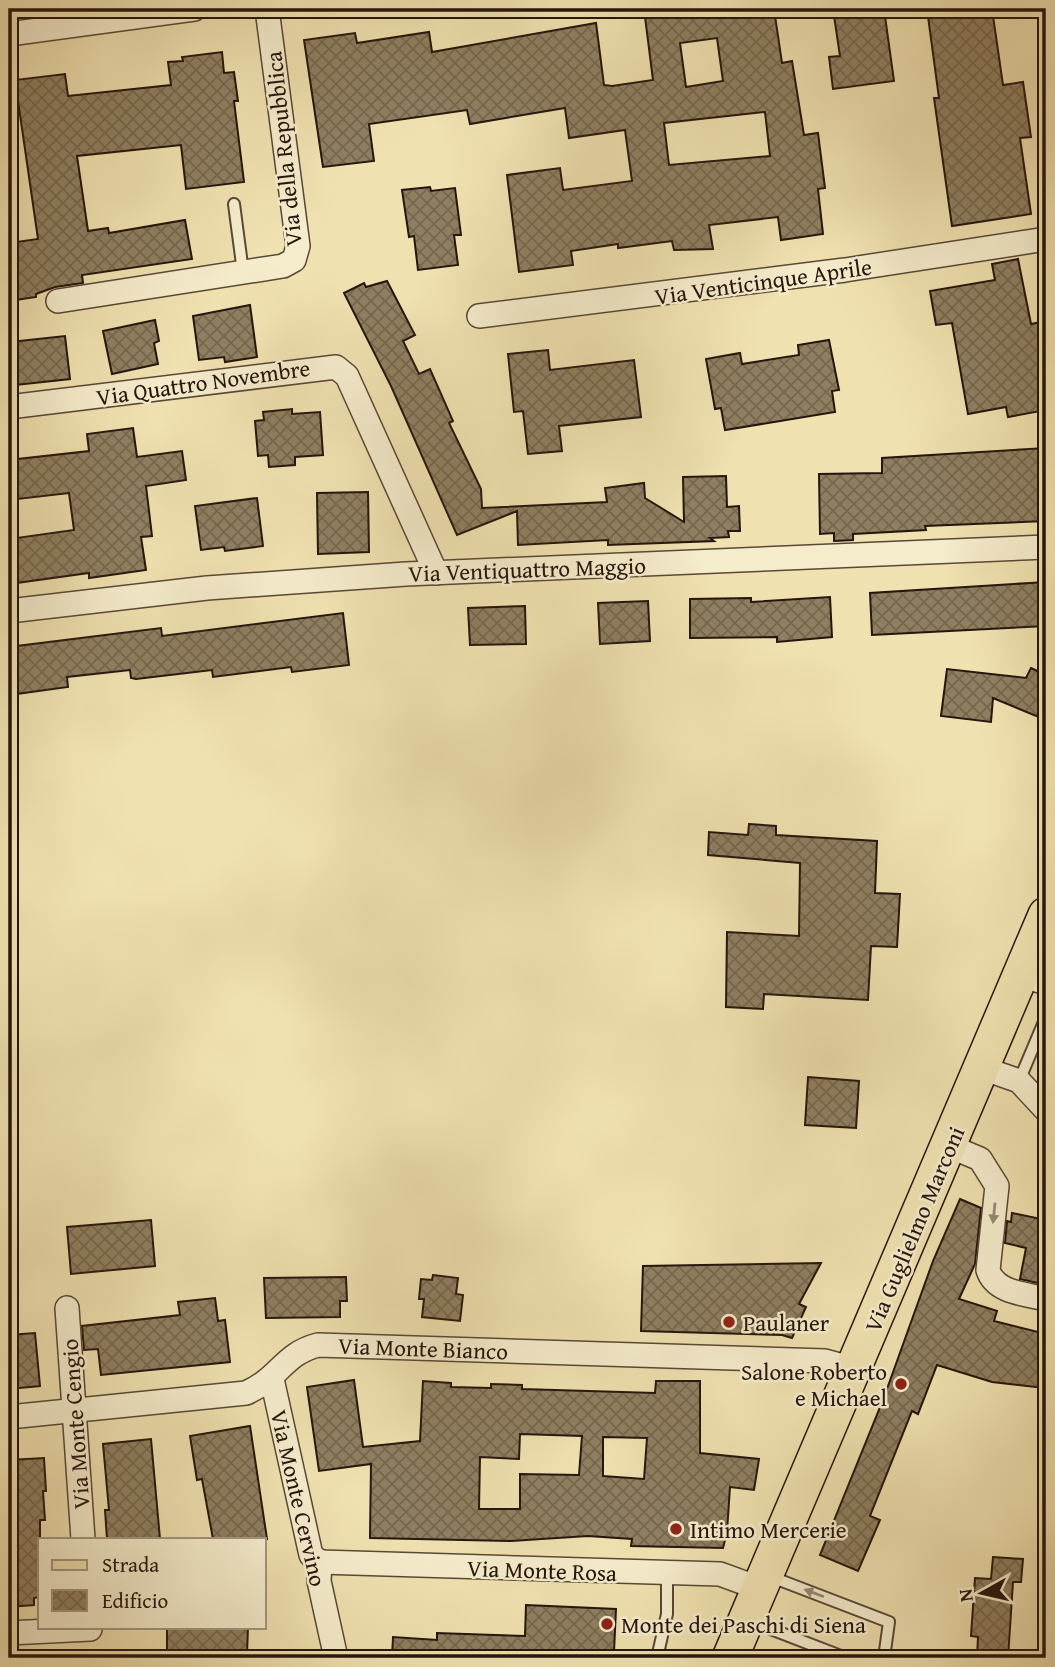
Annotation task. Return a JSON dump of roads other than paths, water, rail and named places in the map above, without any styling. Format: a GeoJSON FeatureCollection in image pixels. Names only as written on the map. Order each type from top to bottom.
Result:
{"type":"FeatureCollection","features":[{"type":"Feature","properties":{"kind":"main road","name":"Via Guglielmo Marconi"},"geometry":{"type":"LineString","coordinates":[[730,1658],[982,1068],[1033,979],[1046,915]]}},
{"type":"Feature","properties":{"kind":"street"},"geometry":{"type":"LineString","coordinates":[[9,34],[36,19],[194,9]]}},
{"type":"Feature","properties":{"kind":"street","name":"Via della Repubblica"},"geometry":{"type":"LineString","coordinates":[[58,301],[283,266],[294,260],[298,246],[267,9]]}},
{"type":"Feature","properties":{"kind":"street","name":"Via Venticinque Aprile"},"geometry":{"type":"LineString","coordinates":[[479,316],[845,270],[1046,239]]}},
{"type":"Feature","properties":{"kind":"street","name":"Via Quattro Novembre"},"geometry":{"type":"LineString","coordinates":[[9,407],[336,366],[347,376],[436,573]]}},
{"type":"Feature","properties":{"kind":"street","name":"Via Ventiquattro Maggio"},"geometry":{"type":"LineString","coordinates":[[9,611],[206,588],[436,573],[1046,547]]}},
{"type":"Feature","properties":{"kind":"street"},"geometry":{"type":"LineString","coordinates":[[982,1068],[1019,1081],[1046,1110]]}},
{"type":"Feature","properties":{"kind":"street"},"geometry":{"type":"LineString","coordinates":[[949,1146],[980,1159],[997,1186],[988,1270],[992,1280],[998,1287],[1046,1300]]}},
{"type":"Feature","properties":{"kind":"street","name":"Via Monte Cengio"},"geometry":{"type":"LineString","coordinates":[[67,1308],[83,1538]]}},
{"type":"Feature","properties":{"kind":"street","name":"Via Monte Bianco"},"geometry":{"type":"LineString","coordinates":[[9,1417],[246,1393],[272,1379],[297,1350],[318,1345],[825,1360],[854,1369]]}},
{"type":"Feature","properties":{"kind":"street","name":"Via Monte Cervino"},"geometry":{"type":"LineString","coordinates":[[272,1379],[311,1555],[320,1562],[319,1581],[336,1658]]}},
{"type":"Feature","properties":{"kind":"street","name":"Via Monte Rosa"},"geometry":{"type":"LineString","coordinates":[[320,1562],[720,1574],[764,1582]]}},
{"type":"Feature","properties":{"kind":"street"},"geometry":{"type":"LineString","coordinates":[[9,1633],[90,1628]]}},
{"type":"Feature","properties":{"kind":"lane"},"geometry":{"type":"LineString","coordinates":[[234,204],[243,272]]}},
{"type":"Feature","properties":{"kind":"lane"},"geometry":{"type":"LineString","coordinates":[[1019,1081],[1046,1017]]}},
{"type":"Feature","properties":{"kind":"lane"},"geometry":{"type":"LineString","coordinates":[[657,1658],[667,1614],[667,1573]]}},
{"type":"Feature","properties":{"kind":"lane"},"geometry":{"type":"LineString","coordinates":[[764,1582],[889,1622],[884,1658]]}},
{"type":"Feature","properties":{"kind":"lane"},"geometry":{"type":"LineString","coordinates":[[747,1620],[846,1658]]}},
{"type":"Feature","properties":{"kind":"place","name":"Paulaner"},"geometry":{"type":"Point","coordinates":[729,1322]}},
{"type":"Feature","properties":{"kind":"place","name":"Salone Roberto e Michael"},"geometry":{"type":"Point","coordinates":[901,1384]}},
{"type":"Feature","properties":{"kind":"place","name":"Intimo Mercerie"},"geometry":{"type":"Point","coordinates":[676,1529]}},
{"type":"Feature","properties":{"kind":"place","name":"Monte dei Paschi di Siena"},"geometry":{"type":"Point","coordinates":[607,1624]}}]}
